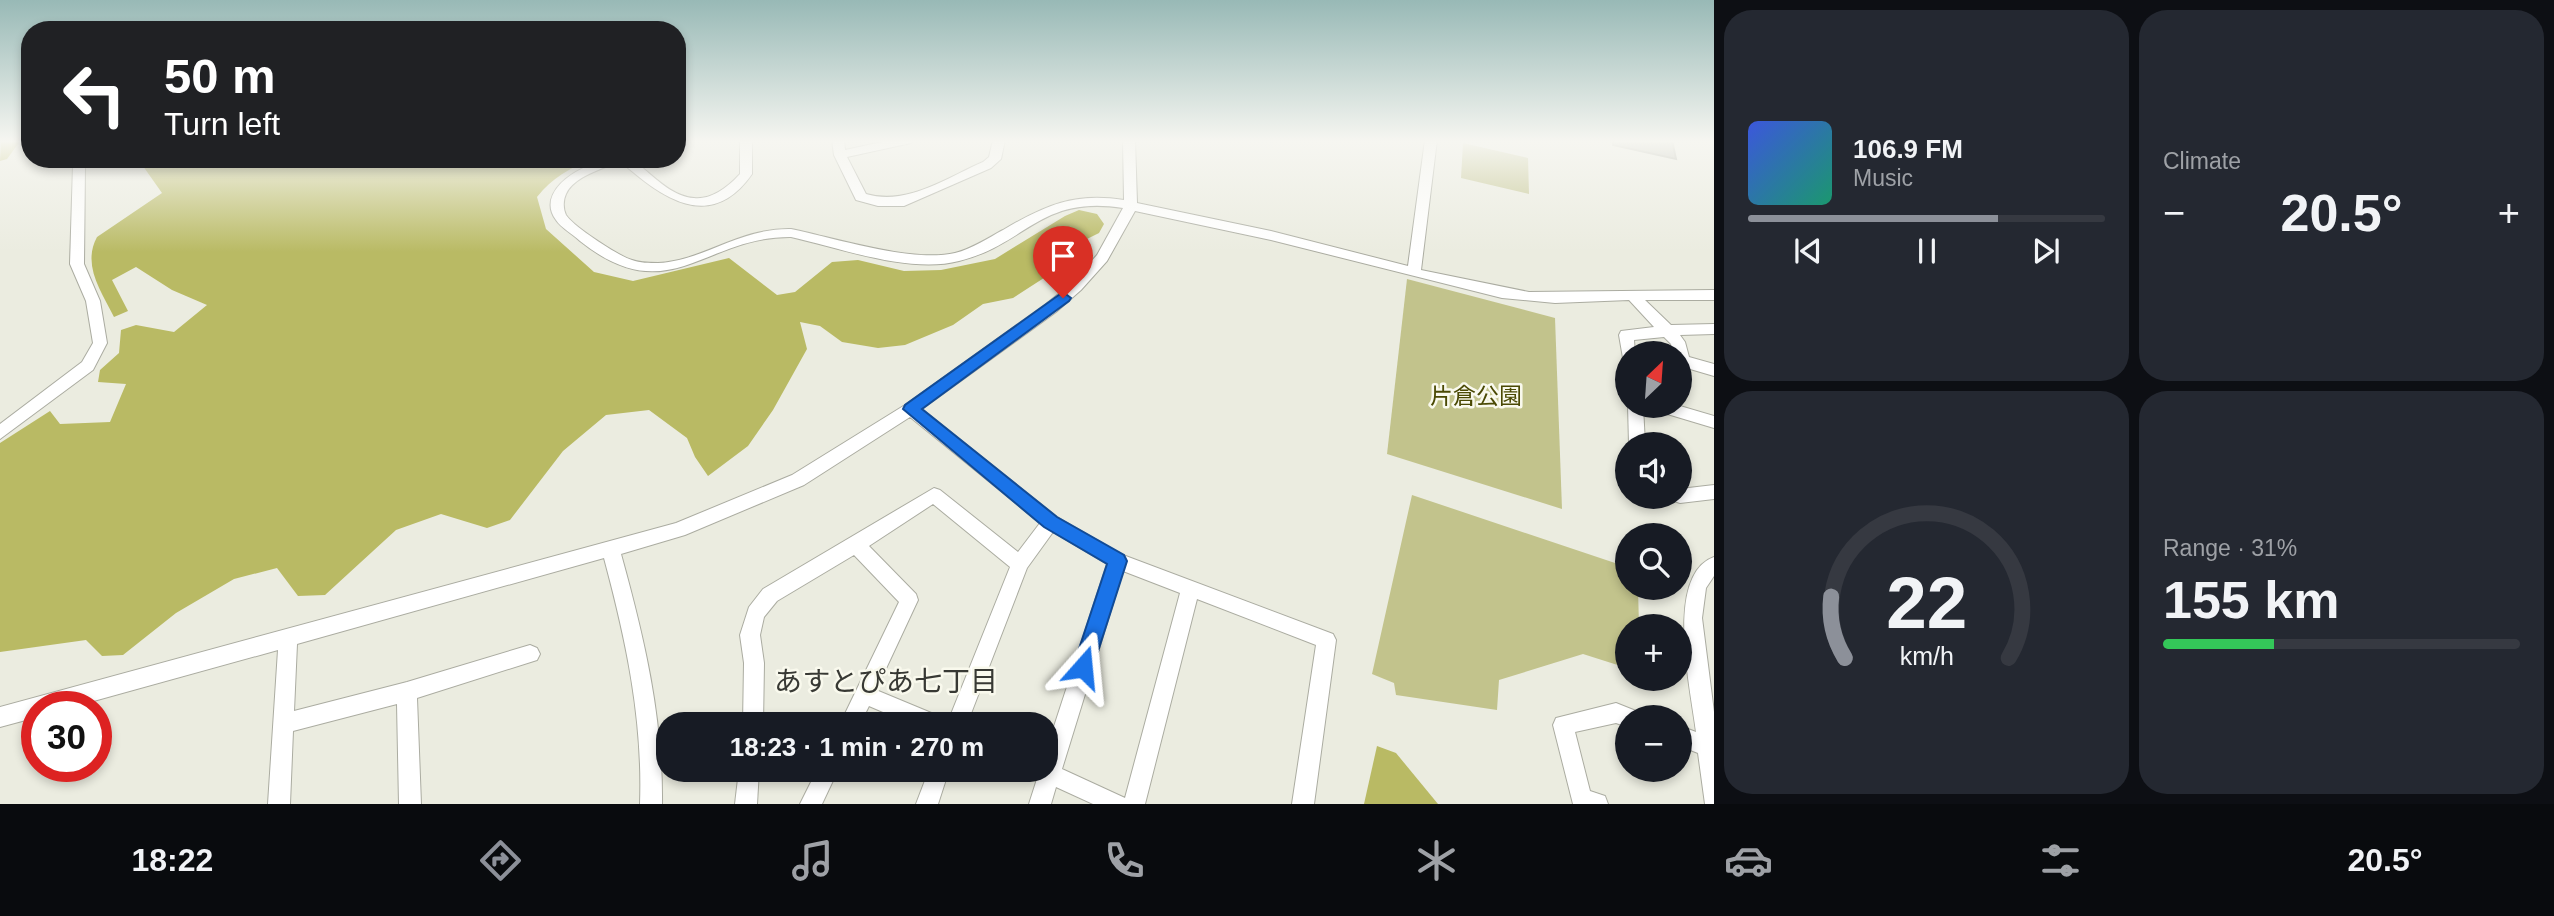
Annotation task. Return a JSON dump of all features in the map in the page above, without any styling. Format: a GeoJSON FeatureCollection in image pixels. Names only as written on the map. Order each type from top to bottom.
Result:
{"type":"FeatureCollection","features":[{"type":"Feature","properties":{"kind":"street"},"geometry":{"type":"LineString","coordinates":[[0,433],[88,366],[100,343],[93,301],[77,264],[79,178]]}},
{"type":"Feature","properties":{"kind":"street"},"geometry":{"type":"LineString","coordinates":[[576,178],[562,189],[556,200],[556,209],[561,218],[615,258],[631,265],[650,268],[677,264],[759,235],[773,233],[791,233],[940,261],[974,251],[1051,210],[1076,202],[1130,206],[1267,232],[1482,288],[1530,297],[1579,299],[1663,293],[1714,295]]}},
{"type":"Feature","properties":{"kind":"street"},"geometry":{"type":"LineString","coordinates":[[649,178],[680,201],[706,204],[727,192],[742,178]]}},
{"type":"Feature","properties":{"kind":"street"},"geometry":{"type":"LineString","coordinates":[[851,178],[861,197],[894,204],[959,178]]}},
{"type":"Feature","properties":{"kind":"street"},"geometry":{"type":"LineString","coordinates":[[96,691],[679,530],[798,480],[911,409],[1076,287],[1102,258],[1130,206],[1130,178]]}},
{"type":"Feature","properties":{"kind":"street"},"geometry":{"type":"LineString","coordinates":[[1414,270],[1425,178]]}},
{"type":"Feature","properties":{"kind":"street"},"geometry":{"type":"LineString","coordinates":[[1632,295],[1678,342],[1682,361],[1714,370]]}},
{"type":"Feature","properties":{"kind":"street"},"geometry":{"type":"LineString","coordinates":[[1627,341],[1626,335],[1666,330],[1714,329]]}},
{"type":"Feature","properties":{"kind":"street"},"geometry":{"type":"LineString","coordinates":[[911,409],[1051,522],[1118,561],[1326,640],[1303,804]]}},
{"type":"Feature","properties":{"kind":"street"},"geometry":{"type":"LineString","coordinates":[[1692,415],[1714,422]]}},
{"type":"Feature","properties":{"kind":"street"},"geometry":{"type":"LineString","coordinates":[[1692,495],[1714,492]]}},
{"type":"Feature","properties":{"kind":"street"},"geometry":{"type":"LineString","coordinates":[[753,712],[754,663],[750,635],[756,613],[770,595],[934,495],[1020,564]]}},
{"type":"Feature","properties":{"kind":"street"},"geometry":{"type":"LineString","coordinates":[[962,712],[1020,564],[1051,522]]}},
{"type":"Feature","properties":{"kind":"street"},"geometry":{"type":"LineString","coordinates":[[856,545],[909,600],[856,712]]}},
{"type":"Feature","properties":{"kind":"street"},"geometry":{"type":"LineString","coordinates":[[611,550],[639,654],[646,692],[651,804]]}},
{"type":"Feature","properties":{"kind":"street"},"geometry":{"type":"LineString","coordinates":[[1058,734],[1118,561]]}},
{"type":"Feature","properties":{"kind":"street"},"geometry":{"type":"LineString","coordinates":[[1714,565],[1707,570],[1694,591],[1693,618],[1714,799]]}},
{"type":"Feature","properties":{"kind":"street"},"geometry":{"type":"LineString","coordinates":[[1134,804],[1190,590]]}},
{"type":"Feature","properties":{"kind":"street"},"geometry":{"type":"LineString","coordinates":[[279,804],[288,639]]}},
{"type":"Feature","properties":{"kind":"street"},"geometry":{"type":"LineString","coordinates":[[283,724],[407,692],[530,654]]}},
{"type":"Feature","properties":{"kind":"street"},"geometry":{"type":"LineString","coordinates":[[407,692],[410,804]]}},
{"type":"Feature","properties":{"kind":"street"},"geometry":{"type":"LineString","coordinates":[[865,695],[905,712]]}},
{"type":"Feature","properties":{"kind":"street"},"geometry":{"type":"LineString","coordinates":[[0,717],[21,711]]}},
{"type":"Feature","properties":{"kind":"street"},"geometry":{"type":"LineString","coordinates":[[1597,804],[1581,798],[1563,725],[1615,713]]}},
{"type":"Feature","properties":{"kind":"street"},"geometry":{"type":"LineString","coordinates":[[1692,740],[1707,746]]}},
{"type":"Feature","properties":{"kind":"street"},"geometry":{"type":"LineString","coordinates":[[1058,778],[1117,804]]}},
{"type":"Feature","properties":{"kind":"street"},"geometry":{"type":"LineString","coordinates":[[746,804],[748,782]]}},
{"type":"Feature","properties":{"kind":"street"},"geometry":{"type":"LineString","coordinates":[[811,804],[822,782]]}},
{"type":"Feature","properties":{"kind":"street"},"geometry":{"type":"LineString","coordinates":[[927,804],[935,782]]}},
{"type":"Feature","properties":{"kind":"street"},"geometry":{"type":"LineString","coordinates":[[1040,804],[1043,782]]}},
{"type":"Feature","properties":{"kind":"green space"},"geometry":{"type":"Polygon","coordinates":[[[1461,178],[1529,178],[1529,194],[1461,178]]]}},
{"type":"Feature","properties":{"kind":"green space","name":"片倉公園"},"geometry":{"type":"Polygon","coordinates":[[[1407,279],[1555,318],[1562,509],[1387,454],[1407,279]]]}},
{"type":"Feature","properties":{"kind":"green space"},"geometry":{"type":"Polygon","coordinates":[[[1412,495],[1615,563],[1615,600],[1638,600],[1639,614],[1615,614],[1615,664],[1583,654],[1499,680],[1497,710],[1396,695],[1394,683],[1372,674],[1412,495]]]}},
{"type":"Feature","properties":{"kind":"shaded area"},"geometry":{"type":"Polygon","coordinates":[[[151,178],[557,178],[537,197],[546,229],[594,272],[633,281],[729,258],[777,295],[795,292],[832,262],[858,260],[904,271],[941,270],[995,259],[1079,210],[1097,214],[1104,224],[1099,233],[1081,242],[1064,265],[1013,298],[983,304],[953,325],[905,345],[878,348],[842,342],[820,326],[800,322],[807,349],[773,410],[748,446],[708,476],[695,457],[687,438],[649,410],[606,415],[563,451],[510,520],[487,528],[441,514],[396,530],[325,595],[298,596],[277,568],[234,579],[176,613],[123,655],[102,656],[86,640],[0,652],[0,443],[50,411],[60,424],[110,422],[126,384],[98,382],[100,370],[119,353],[121,330],[136,325],[174,332],[207,305],[172,290],[136,267],[112,280],[128,311],[114,317],[99,288],[92,268],[93,247],[97,237],[162,193],[151,178]]]}},
{"type":"Feature","properties":{"kind":"shaded area"},"geometry":{"type":"Polygon","coordinates":[[[1377,746],[1396,753],[1438,804],[1364,804],[1377,746]]]}},
{"type":"Feature","properties":{"kind":"district","name":"あすとぴあ七丁目"},"geometry":{"type":"Point","coordinates":[886,681]}},
{"type":"Feature","properties":{"kind":"route"},"geometry":{"type":"LineString","coordinates":[[1063,298],[911,409],[1051,522],[1118,561],[1083,667]]}}]}
